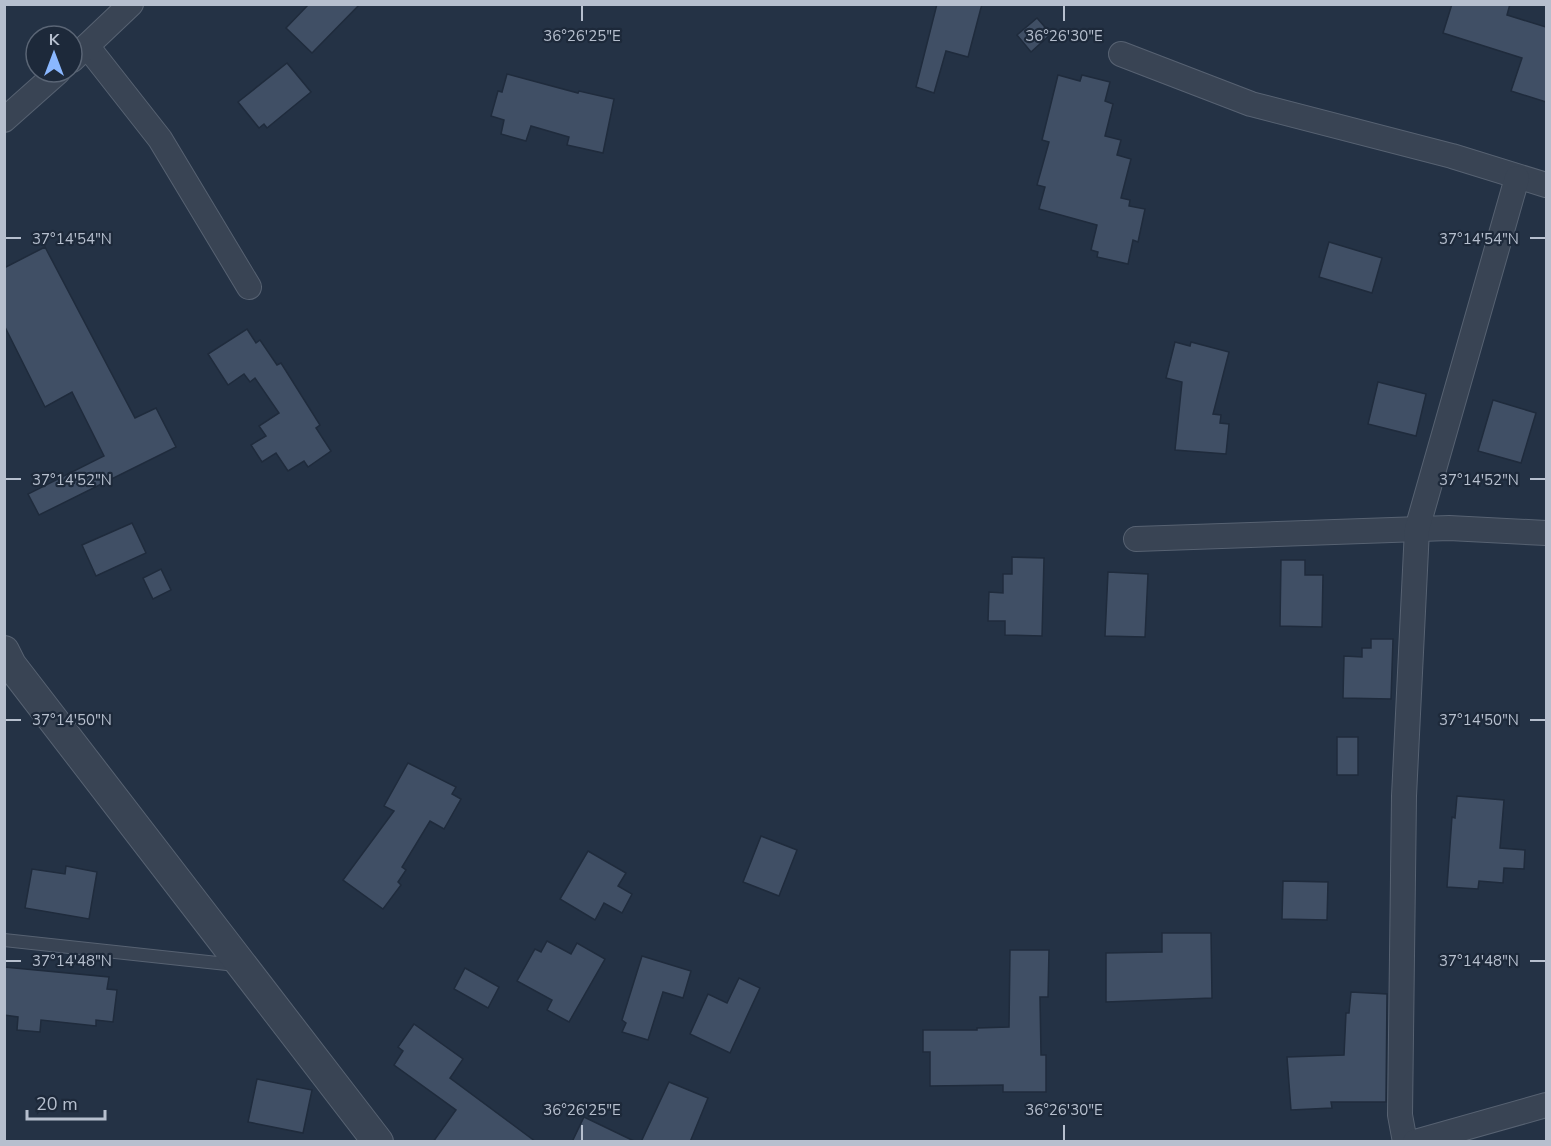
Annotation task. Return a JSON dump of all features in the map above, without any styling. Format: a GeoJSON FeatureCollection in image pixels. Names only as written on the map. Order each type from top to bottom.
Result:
{"type":"FeatureCollection","features":[{"type":"Feature","properties":{"kind":"street"},"geometry":{"type":"LineString","coordinates":[[84,49],[131,4]]}},
{"type":"Feature","properties":{"kind":"street"},"geometry":{"type":"LineString","coordinates":[[1121,54],[1251,104],[1452,156],[1517,178],[1546,185]]}},
{"type":"Feature","properties":{"kind":"street"},"geometry":{"type":"LineString","coordinates":[[84,57],[159,139],[249,287]]}},
{"type":"Feature","properties":{"kind":"street"},"geometry":{"type":"LineString","coordinates":[[4,120],[44,84]]}},
{"type":"Feature","properties":{"kind":"street"},"geometry":{"type":"LineString","coordinates":[[1406,1142],[1400,1114],[1404,796],[1417,530],[1517,178]]}},
{"type":"Feature","properties":{"kind":"street"},"geometry":{"type":"LineString","coordinates":[[1136,539],[1449,528],[1546,533]]}},
{"type":"Feature","properties":{"kind":"street"},"geometry":{"type":"LineString","coordinates":[[4,651],[11,665],[378,1142]]}},
{"type":"Feature","properties":{"kind":"street"},"geometry":{"type":"LineString","coordinates":[[1415,1142],[1546,1105]]}},
{"type":"Feature","properties":{"kind":"lane"},"geometry":{"type":"LineString","coordinates":[[4,940],[243,966]]}},
{"type":"Feature","properties":{"kind":"building"},"geometry":{"type":"Polygon","coordinates":[[[309,4],[360,4],[312,53],[286,28],[309,4]]]}},
{"type":"Feature","properties":{"kind":"building"},"geometry":{"type":"Polygon","coordinates":[[[937,4],[982,4],[968,57],[946,51],[934,93],[916,87],[937,4]]]}},
{"type":"Feature","properties":{"kind":"building"},"geometry":{"type":"Polygon","coordinates":[[[1452,4],[1510,4],[1507,15],[1546,27],[1546,102],[1511,91],[1522,58],[1443,33],[1452,4]]]}},
{"type":"Feature","properties":{"kind":"building"},"geometry":{"type":"Polygon","coordinates":[[[1037,18],[1051,34],[1031,52],[1017,35],[1037,18]]]}},
{"type":"Feature","properties":{"kind":"building"},"geometry":{"type":"Polygon","coordinates":[[[287,63],[311,92],[267,128],[264,124],[259,128],[238,102],[287,63]]]}},
{"type":"Feature","properties":{"kind":"building"},"geometry":{"type":"Polygon","coordinates":[[[507,74],[578,93],[579,91],[614,99],[603,153],[567,145],[569,137],[531,126],[526,141],[501,134],[504,120],[491,116],[498,91],[502,92],[507,74]]]}},
{"type":"Feature","properties":{"kind":"building"},"geometry":{"type":"Polygon","coordinates":[[[1058,75],[1080,81],[1082,75],[1110,82],[1105,101],[1113,104],[1105,136],[1121,140],[1117,155],[1131,159],[1121,198],[1130,200],[1129,206],[1145,209],[1138,242],[1133,240],[1128,264],[1097,257],[1098,252],[1091,250],[1097,225],[1039,209],[1045,187],[1037,185],[1049,142],[1042,140],[1058,75]]]}},
{"type":"Feature","properties":{"kind":"building"},"geometry":{"type":"Polygon","coordinates":[[[1329,242],[1382,258],[1372,293],[1319,277],[1329,242]]]}},
{"type":"Feature","properties":{"kind":"building"},"geometry":{"type":"Polygon","coordinates":[[[45,247],[135,418],[156,408],[176,447],[39,515],[28,494],[104,456],[72,392],[45,407],[4,325],[4,268],[45,247]]]}},
{"type":"Feature","properties":{"kind":"building"},"geometry":{"type":"Polygon","coordinates":[[[247,329],[256,343],[260,340],[277,365],[281,363],[320,425],[316,428],[331,451],[308,467],[304,461],[288,471],[276,453],[262,462],[251,445],[266,436],[259,426],[279,413],[255,378],[250,382],[244,374],[228,385],[208,354],[247,329]]]}},
{"type":"Feature","properties":{"kind":"building"},"geometry":{"type":"Polygon","coordinates":[[[1175,342],[1190,346],[1191,342],[1229,352],[1213,414],[1221,415],[1220,423],[1229,424],[1226,454],[1175,450],[1182,382],[1166,378],[1175,342]]]}},
{"type":"Feature","properties":{"kind":"building"},"geometry":{"type":"Polygon","coordinates":[[[1378,382],[1426,394],[1416,436],[1368,424],[1378,382]]]}},
{"type":"Feature","properties":{"kind":"building"},"geometry":{"type":"Polygon","coordinates":[[[1493,400],[1536,413],[1521,463],[1478,451],[1493,400]]]}},
{"type":"Feature","properties":{"kind":"building"},"geometry":{"type":"Polygon","coordinates":[[[132,523],[146,553],[96,576],[82,545],[132,523]]]}},
{"type":"Feature","properties":{"kind":"building"},"geometry":{"type":"Polygon","coordinates":[[[1012,557],[1044,558],[1042,636],[1005,635],[1005,621],[988,621],[989,592],[1003,593],[1003,574],[1012,574],[1012,557]]]}},
{"type":"Feature","properties":{"kind":"building"},"geometry":{"type":"Polygon","coordinates":[[[1281,560],[1305,560],[1305,575],[1323,575],[1322,627],[1280,626],[1281,560]]]}},
{"type":"Feature","properties":{"kind":"building"},"geometry":{"type":"Polygon","coordinates":[[[161,569],[171,590],[153,599],[143,578],[161,569]]]}},
{"type":"Feature","properties":{"kind":"building"},"geometry":{"type":"Polygon","coordinates":[[[1108,572],[1148,574],[1145,637],[1105,636],[1108,572]]]}},
{"type":"Feature","properties":{"kind":"building"},"geometry":{"type":"Polygon","coordinates":[[[1371,639],[1393,639],[1391,699],[1343,698],[1344,656],[1362,657],[1362,648],[1371,648],[1371,639]]]}},
{"type":"Feature","properties":{"kind":"building"},"geometry":{"type":"Polygon","coordinates":[[[1337,737],[1358,737],[1358,775],[1337,775],[1337,737]]]}},
{"type":"Feature","properties":{"kind":"building"},"geometry":{"type":"Polygon","coordinates":[[[408,763],[456,787],[452,794],[461,799],[444,829],[430,821],[402,867],[406,870],[398,882],[401,885],[383,909],[343,880],[394,811],[384,806],[408,763]]]}},
{"type":"Feature","properties":{"kind":"building"},"geometry":{"type":"Polygon","coordinates":[[[1457,796],[1504,800],[1500,848],[1525,850],[1524,869],[1504,868],[1503,883],[1479,881],[1478,889],[1447,887],[1452,817],[1455,818],[1457,796]]]}},
{"type":"Feature","properties":{"kind":"building"},"geometry":{"type":"Polygon","coordinates":[[[761,836],[797,850],[779,896],[743,882],[761,836]]]}},
{"type":"Feature","properties":{"kind":"building"},"geometry":{"type":"Polygon","coordinates":[[[588,851],[626,873],[618,886],[632,894],[622,913],[604,903],[595,920],[560,899],[588,851]]]}},
{"type":"Feature","properties":{"kind":"building"},"geometry":{"type":"Polygon","coordinates":[[[66,866],[97,872],[89,919],[25,908],[32,869],[65,874],[66,866]]]}},
{"type":"Feature","properties":{"kind":"building"},"geometry":{"type":"Polygon","coordinates":[[[1283,881],[1328,882],[1327,920],[1282,919],[1283,881]]]}},
{"type":"Feature","properties":{"kind":"building"},"geometry":{"type":"Polygon","coordinates":[[[1162,933],[1211,933],[1212,998],[1106,1002],[1106,953],[1162,952],[1162,933]]]}},
{"type":"Feature","properties":{"kind":"building"},"geometry":{"type":"Polygon","coordinates":[[[547,941],[571,954],[577,943],[605,959],[569,1022],[547,1010],[552,1000],[517,981],[535,949],[541,952],[547,941]]]}},
{"type":"Feature","properties":{"kind":"building"},"geometry":{"type":"Polygon","coordinates":[[[1010,950],[1049,950],[1048,997],[1040,997],[1041,1055],[1046,1055],[1046,1092],[1003,1092],[1003,1085],[930,1086],[930,1052],[923,1052],[923,1030],[977,1030],[977,1028],[1009,1027],[1010,950]]]}},
{"type":"Feature","properties":{"kind":"building"},"geometry":{"type":"Polygon","coordinates":[[[642,956],[691,971],[683,998],[663,992],[648,1040],[622,1032],[626,1023],[622,1020],[642,956]]]}},
{"type":"Feature","properties":{"kind":"building"},"geometry":{"type":"Polygon","coordinates":[[[4,967],[109,977],[107,989],[117,990],[113,1022],[96,1020],[96,1026],[41,1020],[40,1032],[17,1030],[18,1017],[4,1015],[4,967]]]}},
{"type":"Feature","properties":{"kind":"building"},"geometry":{"type":"Polygon","coordinates":[[[465,968],[499,987],[488,1008],[454,989],[465,968]]]}},
{"type":"Feature","properties":{"kind":"building"},"geometry":{"type":"Polygon","coordinates":[[[739,978],[760,988],[730,1053],[690,1034],[708,994],[727,1003],[739,978]]]}},
{"type":"Feature","properties":{"kind":"building"},"geometry":{"type":"Polygon","coordinates":[[[1351,992],[1387,994],[1386,1102],[1331,1102],[1332,1108],[1291,1110],[1287,1057],[1344,1055],[1346,1013],[1349,1013],[1351,992]]]}},
{"type":"Feature","properties":{"kind":"building"},"geometry":{"type":"Polygon","coordinates":[[[414,1024],[463,1059],[450,1078],[536,1142],[433,1142],[456,1110],[394,1065],[403,1051],[398,1047],[414,1024]]]}},
{"type":"Feature","properties":{"kind":"building"},"geometry":{"type":"Polygon","coordinates":[[[257,1079],[312,1090],[303,1133],[248,1122],[257,1079]]]}},
{"type":"Feature","properties":{"kind":"building"},"geometry":{"type":"Polygon","coordinates":[[[669,1082],[708,1098],[690,1142],[641,1142],[669,1082]]]}},
{"type":"Feature","properties":{"kind":"building"},"geometry":{"type":"Polygon","coordinates":[[[584,1117],[636,1142],[572,1142],[584,1117]]]}}]}
